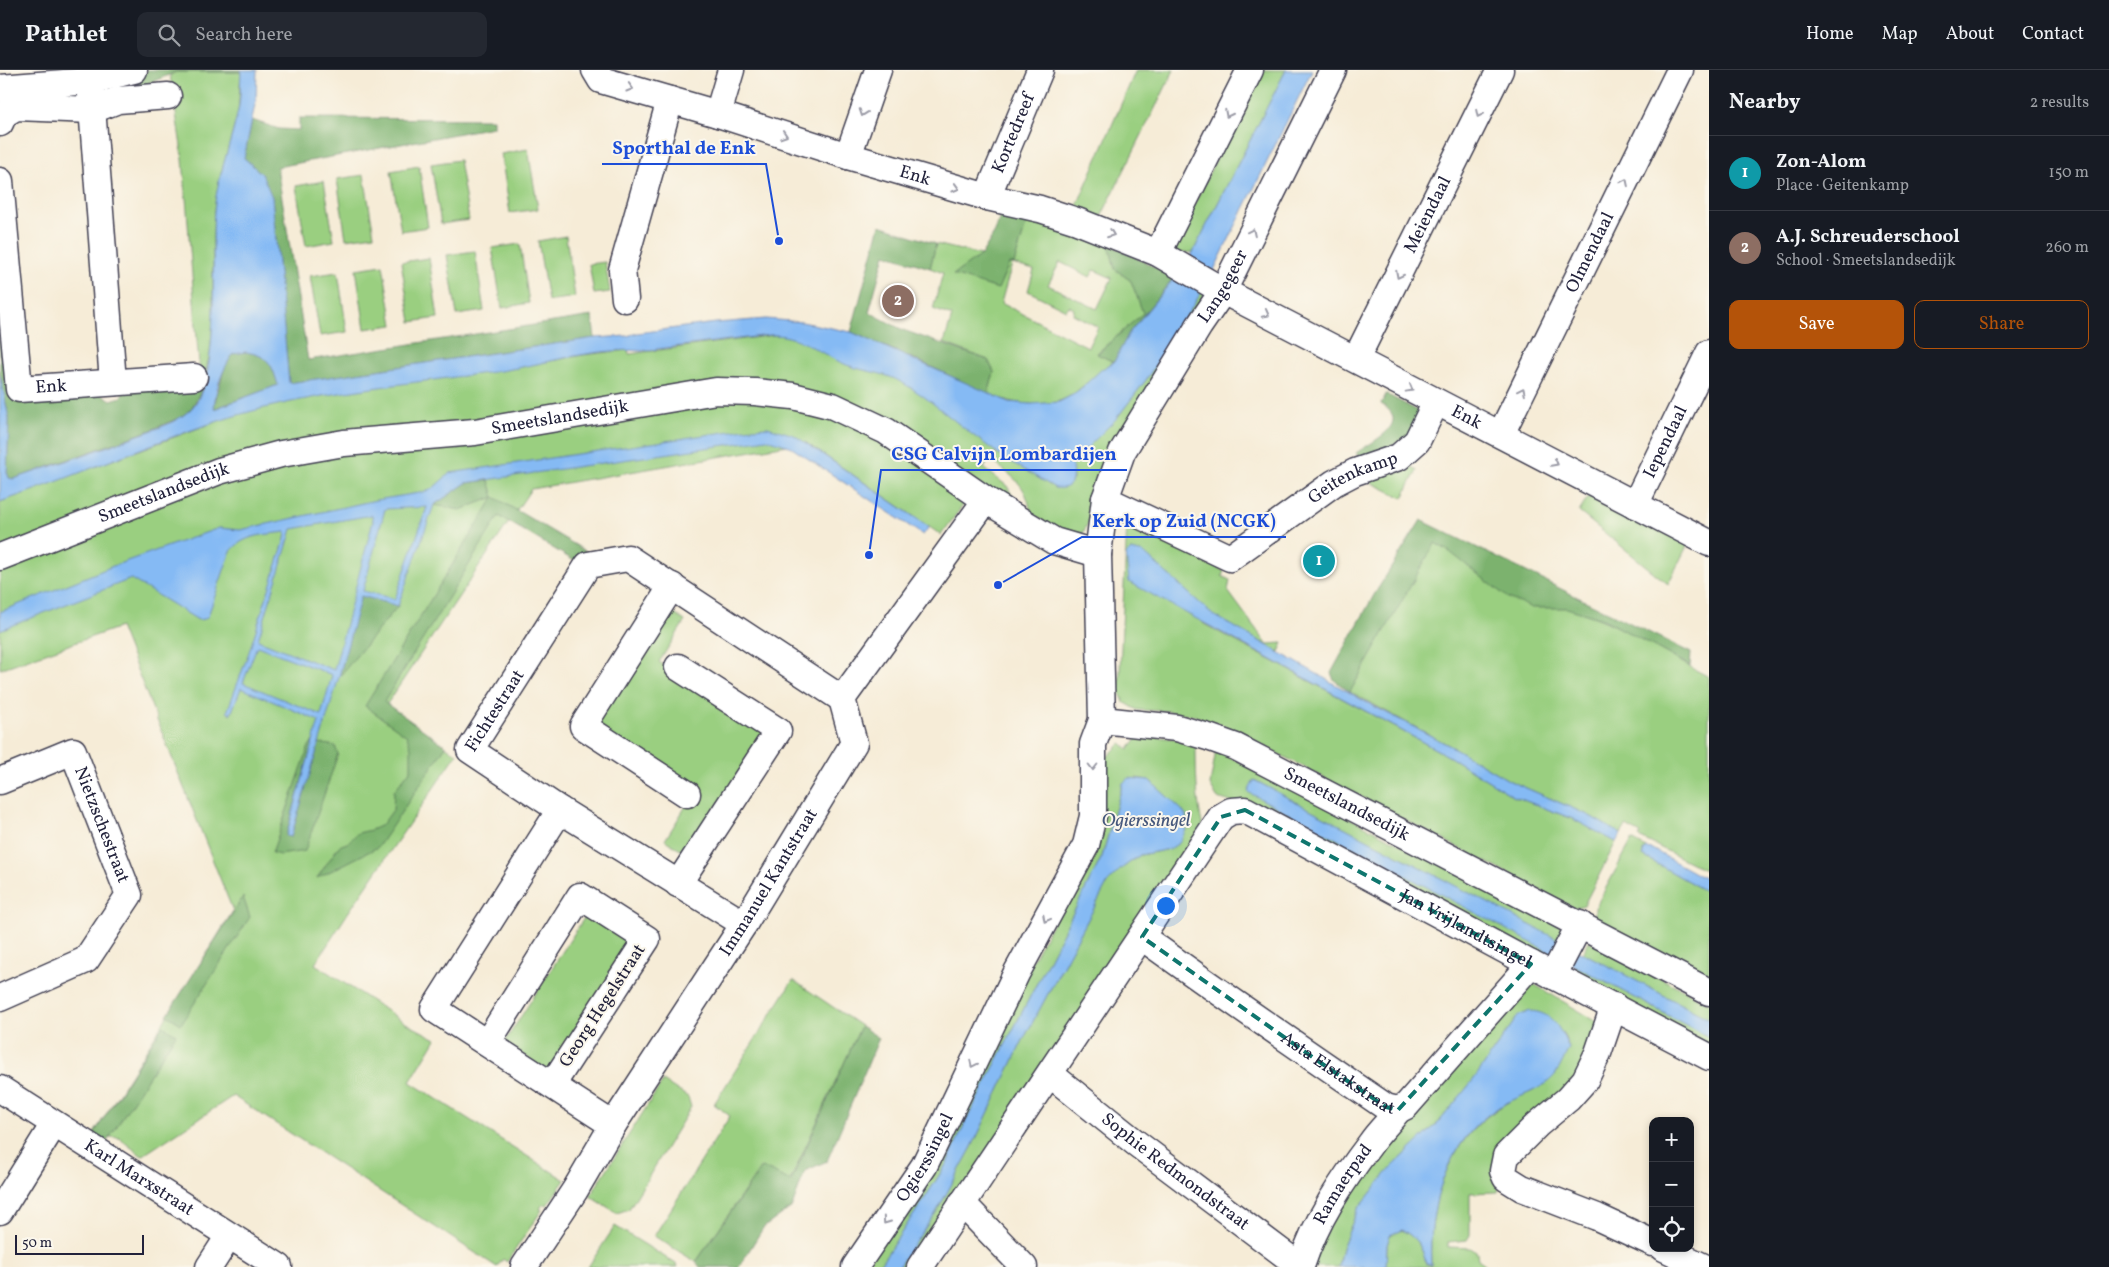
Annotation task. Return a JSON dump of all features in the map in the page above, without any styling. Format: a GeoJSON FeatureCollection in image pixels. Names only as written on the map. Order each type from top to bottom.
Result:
{"type":"FeatureCollection","features":[{"type":"Feature","properties":{"kind":"street"},"geometry":{"type":"LineString","coordinates":[[0,88],[90,82],[134,70]]}},
{"type":"Feature","properties":{"kind":"street","name":"Enk"},"geometry":{"type":"LineString","coordinates":[[595,70],[601,80],[987,197],[1040,209],[1166,257],[1218,289],[1709,543]]}},
{"type":"Feature","properties":{"kind":"street"},"geometry":{"type":"LineString","coordinates":[[718,114],[731,70]]}},
{"type":"Feature","properties":{"kind":"street"},"geometry":{"type":"LineString","coordinates":[[848,156],[878,70]]}},
{"type":"Feature","properties":{"kind":"street","name":"Kortedreef"},"geometry":{"type":"LineString","coordinates":[[987,197],[1040,70]]}},
{"type":"Feature","properties":{"kind":"street"},"geometry":{"type":"LineString","coordinates":[[1166,257],[1250,70]]}},
{"type":"Feature","properties":{"kind":"street","name":"Langegeer"},"geometry":{"type":"LineString","coordinates":[[1105,499],[1122,452],[1199,326],[1333,70]]}},
{"type":"Feature","properties":{"kind":"street","name":"Meiendaal"},"geometry":{"type":"LineString","coordinates":[[1356,359],[1500,70]]}},
{"type":"Feature","properties":{"kind":"street","name":"Olmendaal"},"geometry":{"type":"LineString","coordinates":[[1501,434],[1680,70]]}},
{"type":"Feature","properties":{"kind":"street"},"geometry":{"type":"LineString","coordinates":[[90,82],[113,382]]}},
{"type":"Feature","properties":{"kind":"street"},"geometry":{"type":"LineString","coordinates":[[0,123],[4,114],[16,107],[92,110],[118,100],[168,96]]}},
{"type":"Feature","properties":{"kind":"street"},"geometry":{"type":"LineString","coordinates":[[625,299],[622,270],[670,100]]}},
{"type":"Feature","properties":{"kind":"street","name":"Enk"},"geometry":{"type":"LineString","coordinates":[[0,181],[19,389],[194,376]]}},
{"type":"Feature","properties":{"kind":"street","name":"Iependaal"},"geometry":{"type":"LineString","coordinates":[[1635,505],[1709,353]]}},
{"type":"Feature","properties":{"kind":"street","name":"Smeetslandsedijk"},"geometry":{"type":"LineString","coordinates":[[0,557],[219,471],[280,454],[344,443],[474,432],[716,391],[755,392],[793,396],[833,406],[886,430],[986,500],[1054,541],[1098,554]]}},
{"type":"Feature","properties":{"kind":"street","name":"Geitenkamp"},"geometry":{"type":"LineString","coordinates":[[1105,499],[1230,558],[1334,483],[1356,472],[1399,457],[1417,441],[1436,402]]}},
{"type":"Feature","properties":{"kind":"street","name":"Ogierssingel"},"geometry":{"type":"LineString","coordinates":[[855,1267],[924,1166],[1017,972],[1086,845],[1092,816],[1093,744],[1102,720],[1098,554],[1105,499]]}},
{"type":"Feature","properties":{"kind":"street"},"geometry":{"type":"LineString","coordinates":[[842,699],[986,500]]}},
{"type":"Feature","properties":{"kind":"street","name":"Fichtestraat"},"geometry":{"type":"LineString","coordinates":[[744,924],[560,810],[470,750],[588,565],[628,558],[842,699]]}},
{"type":"Feature","properties":{"kind":"street"},"geometry":{"type":"LineString","coordinates":[[672,586],[583,726],[687,794]]}},
{"type":"Feature","properties":{"kind":"street"},"geometry":{"type":"LineString","coordinates":[[678,667],[778,731],[678,884]]}},
{"type":"Feature","properties":{"kind":"street","name":"Immanuel Kantstraat"},"geometry":{"type":"LineString","coordinates":[[524,1267],[575,1190],[613,1125],[744,924],[854,743],[842,699]]}},
{"type":"Feature","properties":{"kind":"street","name":"Smeetslandsedijk"},"geometry":{"type":"LineString","coordinates":[[1102,720],[1177,728],[1236,747],[1577,930],[1709,992]]}},
{"type":"Feature","properties":{"kind":"street","name":"Nietzschestraat"},"geometry":{"type":"LineString","coordinates":[[0,781],[73,751],[129,895],[86,960],[0,998]]}},
{"type":"Feature","properties":{"kind":"street","name":"Georg Hegelstraat"},"geometry":{"type":"LineString","coordinates":[[560,810],[434,1009],[613,1125]]}},
{"type":"Feature","properties":{"kind":"street","name":"Jan Vrijlandtsingel"},"geometry":{"type":"LineString","coordinates":[[1142,937],[1221,817],[1231,811],[1244,810],[1547,969],[1709,1057]]}},
{"type":"Feature","properties":{"kind":"street","name":"Georg Hegelstraat"},"geometry":{"type":"LineString","coordinates":[[487,1043],[580,896],[647,939],[552,1085]]}},
{"type":"Feature","properties":{"kind":"street"},"geometry":{"type":"LineString","coordinates":[[1547,969],[1577,930]]}},
{"type":"Feature","properties":{"kind":"street"},"geometry":{"type":"LineString","coordinates":[[920,1267],[1142,937]]}},
{"type":"Feature","properties":{"kind":"street","name":"Asta Elstakstraat"},"geometry":{"type":"LineString","coordinates":[[1142,937],[1232,1002],[1386,1107],[1398,1110],[1406,1106],[1547,969]]}},
{"type":"Feature","properties":{"kind":"street"},"geometry":{"type":"LineString","coordinates":[[1614,1006],[1598,1053],[1585,1080],[1568,1099],[1537,1125],[1506,1156],[1503,1171],[1506,1178],[1522,1188],[1597,1217],[1649,1241]]}},
{"type":"Feature","properties":{"kind":"street","name":"Sophie Redmondstraat"},"geometry":{"type":"LineString","coordinates":[[1050,1074],[1136,1143],[1301,1266]]}},
{"type":"Feature","properties":{"kind":"street","name":"Karl Marxstraat"},"geometry":{"type":"LineString","coordinates":[[0,1089],[279,1267]]}},
{"type":"Feature","properties":{"kind":"street","name":"Ramaerpad"},"geometry":{"type":"LineString","coordinates":[[1301,1266],[1309,1241],[1325,1210],[1372,1141],[1398,1110]]}},
{"type":"Feature","properties":{"kind":"street"},"geometry":{"type":"LineString","coordinates":[[0,1210],[54,1124]]}},
{"type":"Feature","properties":{"kind":"street"},"geometry":{"type":"LineString","coordinates":[[962,1203],[1024,1267]]}},
{"type":"Feature","properties":{"kind":"street"},"geometry":{"type":"LineString","coordinates":[[209,1267],[229,1236]]}},
{"type":"Feature","properties":{"kind":"street"},"geometry":{"type":"LineString","coordinates":[[1672,1252],[1704,1267]]}},
{"type":"Feature","properties":{"kind":"highlighted area"},"geometry":{"type":"Polygon","coordinates":[[[1245,810],[1531,964],[1398,1110],[1386,1107],[1142,937],[1221,817],[1245,810]]]}},
{"type":"Feature","properties":{"kind":"green space"},"geometry":{"type":"Polygon","coordinates":[[[148,70],[241,70],[241,72],[176,72],[130,91],[120,91],[122,82],[133,79],[148,70]]]}},
{"type":"Feature","properties":{"kind":"green space"},"geometry":{"type":"Polygon","coordinates":[[[1136,70],[1174,70],[1100,219],[1075,210],[1136,70]]]}},
{"type":"Feature","properties":{"kind":"green space"},"geometry":{"type":"Polygon","coordinates":[[[1259,70],[1286,70],[1193,252],[1176,254],[1174,246],[1259,70]]]}},
{"type":"Feature","properties":{"kind":"green space"},"geometry":{"type":"Polygon","coordinates":[[[176,72],[241,72],[238,113],[219,181],[214,210],[213,321],[210,353],[204,379],[199,365],[183,159],[170,75],[176,72]]]}},
{"type":"Feature","properties":{"kind":"green space"},"geometry":{"type":"Polygon","coordinates":[[[299,118],[493,119],[493,127],[277,167],[308,360],[592,316],[595,338],[289,383],[272,197],[244,158],[252,120],[279,129],[299,130],[299,118]]]}},
{"type":"Feature","properties":{"kind":"green space"},"geometry":{"type":"Polygon","coordinates":[[[528,149],[538,209],[510,213],[501,154],[528,149]]]}},
{"type":"Feature","properties":{"kind":"green space"},"geometry":{"type":"Polygon","coordinates":[[[459,160],[469,220],[441,224],[431,164],[459,160]]]}},
{"type":"Feature","properties":{"kind":"green space"},"geometry":{"type":"Polygon","coordinates":[[[419,166],[428,227],[401,231],[391,171],[419,166]]]}},
{"type":"Feature","properties":{"kind":"green space"},"geometry":{"type":"Polygon","coordinates":[[[364,175],[374,235],[346,239],[337,179],[364,175]]]}},
{"type":"Feature","properties":{"kind":"green space"},"geometry":{"type":"Polygon","coordinates":[[[324,181],[334,241],[306,246],[296,186],[324,181]]]}},
{"type":"Feature","properties":{"kind":"green space"},"geometry":{"type":"Polygon","coordinates":[[[1002,210],[1028,218],[1014,264],[1009,264],[998,289],[953,275],[981,255],[995,232],[1002,210]]]}},
{"type":"Feature","properties":{"kind":"green space"},"geometry":{"type":"Polygon","coordinates":[[[1028,218],[1109,244],[1115,269],[1131,281],[1144,313],[1097,353],[1114,362],[1067,398],[1056,402],[1045,404],[1022,403],[988,394],[994,372],[988,360],[944,343],[952,316],[933,309],[943,273],[930,268],[936,244],[981,255],[954,275],[1014,263],[1028,218]],[[1060,262],[1048,285],[1097,309],[1112,278],[1094,270],[1090,277],[1060,262]],[[1012,264],[1001,303],[1088,347],[1098,327],[1073,314],[1074,309],[1069,306],[1066,310],[1028,291],[1034,270],[1012,264]]]}},
{"type":"Feature","properties":{"kind":"green space"},"geometry":{"type":"Polygon","coordinates":[[[880,225],[936,244],[930,268],[885,254],[869,312],[903,330],[988,360],[994,372],[988,394],[917,360],[851,332],[880,225]]]}},
{"type":"Feature","properties":{"kind":"green space"},"geometry":{"type":"Polygon","coordinates":[[[566,236],[575,297],[548,301],[538,241],[566,236]]]}},
{"type":"Feature","properties":{"kind":"green space"},"geometry":{"type":"Polygon","coordinates":[[[520,244],[529,303],[502,308],[492,248],[520,244]]]}},
{"type":"Feature","properties":{"kind":"green space"},"geometry":{"type":"Polygon","coordinates":[[[1109,244],[1174,277],[1129,333],[1114,362],[1097,354],[1143,313],[1131,281],[1115,269],[1109,244]]]}},
{"type":"Feature","properties":{"kind":"green space"},"geometry":{"type":"Polygon","coordinates":[[[475,251],[484,311],[457,315],[447,255],[475,251]]]}},
{"type":"Feature","properties":{"kind":"green space"},"geometry":{"type":"Polygon","coordinates":[[[429,258],[438,318],[411,322],[401,262],[429,258]]]}},
{"type":"Feature","properties":{"kind":"green space"},"geometry":{"type":"Polygon","coordinates":[[[605,262],[610,292],[594,294],[589,264],[605,262]]]}},
{"type":"Feature","properties":{"kind":"green space"},"geometry":{"type":"Polygon","coordinates":[[[383,265],[393,325],[365,329],[356,269],[383,265]]]}},
{"type":"Feature","properties":{"kind":"green space"},"geometry":{"type":"Polygon","coordinates":[[[338,272],[347,332],[320,336],[310,276],[338,272]]]}},
{"type":"Feature","properties":{"kind":"green space"},"geometry":{"type":"Polygon","coordinates":[[[1203,287],[1207,289],[1083,533],[1069,536],[1031,514],[1026,495],[1018,482],[990,459],[984,468],[1007,486],[1017,504],[967,500],[941,535],[805,442],[531,489],[385,707],[457,754],[315,964],[404,1022],[436,1039],[410,1082],[565,1180],[547,1205],[543,1204],[540,1209],[542,1210],[507,1262],[503,1259],[497,1267],[233,1096],[142,1156],[119,1138],[93,1135],[233,911],[120,627],[0,669],[0,502],[274,400],[502,370],[583,355],[628,350],[629,354],[799,332],[874,357],[998,449],[992,457],[998,453],[1055,488],[1073,480],[1072,463],[1116,419],[1146,380],[1203,287]]]}},
{"type":"Feature","properties":{"kind":"green space"},"geometry":{"type":"Polygon","coordinates":[[[0,288],[17,393],[100,393],[111,400],[121,397],[129,380],[204,379],[200,393],[191,409],[181,417],[151,430],[14,479],[9,478],[7,472],[9,419],[0,374],[0,288]]]}},
{"type":"Feature","properties":{"kind":"green space"},"geometry":{"type":"Polygon","coordinates":[[[246,352],[260,356],[268,362],[274,372],[278,385],[213,409],[225,366],[233,354],[246,352]]]}},
{"type":"Feature","properties":{"kind":"green space"},"geometry":{"type":"Polygon","coordinates":[[[1386,394],[1422,413],[1414,432],[1364,463],[1356,453],[1380,437],[1392,425],[1393,418],[1390,411],[1381,404],[1386,394]]]}},
{"type":"Feature","properties":{"kind":"green space"},"geometry":{"type":"Polygon","coordinates":[[[1402,462],[1417,470],[1403,498],[1368,481],[1402,462]]]}},
{"type":"Feature","properties":{"kind":"green space"},"geometry":{"type":"Polygon","coordinates":[[[489,480],[494,497],[460,510],[434,505],[466,483],[489,480]]]}},
{"type":"Feature","properties":{"kind":"green space"},"geometry":{"type":"Polygon","coordinates":[[[1589,496],[1688,544],[1668,584],[1579,512],[1589,496]]]}},
{"type":"Feature","properties":{"kind":"green space"},"geometry":{"type":"Polygon","coordinates":[[[494,497],[594,556],[576,562],[499,516],[384,702],[446,746],[378,847],[317,878],[339,846],[347,843],[358,833],[382,825],[393,810],[394,791],[411,769],[411,748],[407,736],[365,706],[494,497]]]}},
{"type":"Feature","properties":{"kind":"green space"},"geometry":{"type":"Polygon","coordinates":[[[1421,520],[1691,653],[1690,666],[1605,620],[1567,608],[1532,608],[1508,598],[1450,552],[1435,543],[1350,692],[1334,680],[1331,673],[1374,595],[1421,520]]]}},
{"type":"Feature","properties":{"kind":"green space"},"geometry":{"type":"Polygon","coordinates":[[[1127,522],[1224,571],[1222,576],[1230,580],[1228,591],[1267,644],[1283,643],[1279,652],[1211,614],[1143,553],[1204,624],[1450,757],[1513,796],[1573,819],[1616,842],[1584,905],[1574,908],[1225,726],[1192,715],[1166,711],[1137,710],[1124,702],[1119,691],[1127,522]]]}},
{"type":"Feature","properties":{"kind":"green space"},"geometry":{"type":"Polygon","coordinates":[[[1430,534],[1584,613],[1633,635],[1709,677],[1709,872],[1639,837],[1641,834],[1626,826],[1621,834],[1588,815],[1510,781],[1456,749],[1350,692],[1430,534]]]}},
{"type":"Feature","properties":{"kind":"green space"},"geometry":{"type":"Polygon","coordinates":[[[361,595],[398,606],[339,677],[361,595]]]}},
{"type":"Feature","properties":{"kind":"green space"},"geometry":{"type":"Polygon","coordinates":[[[667,609],[685,621],[659,662],[766,730],[686,854],[665,840],[694,793],[593,728],[667,609]]]}},
{"type":"Feature","properties":{"kind":"green space"},"geometry":{"type":"Polygon","coordinates":[[[1139,735],[1196,741],[1196,774],[1203,828],[911,1267],[898,1267],[937,1211],[972,1147],[1022,1042],[1108,882],[1121,869],[1140,855],[1170,849],[1186,830],[1186,816],[1149,780],[1136,778],[1123,783],[1102,857],[966,1121],[947,1163],[878,1267],[866,1267],[1091,852],[1103,761],[1121,743],[1129,749],[1139,735]]]}},
{"type":"Feature","properties":{"kind":"green space"},"geometry":{"type":"Polygon","coordinates":[[[313,741],[286,836],[291,837],[319,743],[335,746],[338,754],[305,851],[280,855],[272,853],[309,746],[313,741]]]}},
{"type":"Feature","properties":{"kind":"green space"},"geometry":{"type":"Polygon","coordinates":[[[1216,750],[1565,928],[1558,940],[1254,780],[1551,953],[1545,963],[1228,801],[1217,798],[1210,785],[1216,750]]]}},
{"type":"Feature","properties":{"kind":"green space"},"geometry":{"type":"Polygon","coordinates":[[[1632,840],[1646,848],[1643,856],[1709,893],[1709,980],[1595,921],[1595,908],[1632,840]]]}},
{"type":"Feature","properties":{"kind":"green space"},"geometry":{"type":"Polygon","coordinates":[[[243,897],[250,917],[181,1024],[167,1015],[243,897]]]}},
{"type":"Feature","properties":{"kind":"green space"},"geometry":{"type":"Polygon","coordinates":[[[586,915],[633,944],[551,1073],[504,1043],[586,915]]]}},
{"type":"Feature","properties":{"kind":"green space"},"geometry":{"type":"Polygon","coordinates":[[[1589,941],[1709,1003],[1709,1019],[1583,953],[1589,941]]]}},
{"type":"Feature","properties":{"kind":"green space"},"geometry":{"type":"Polygon","coordinates":[[[1576,966],[1709,1037],[1709,1050],[1570,976],[1576,966]]]}},
{"type":"Feature","properties":{"kind":"green space"},"geometry":{"type":"Polygon","coordinates":[[[1525,979],[1598,1022],[1589,1059],[1502,1178],[1498,1192],[1470,1193],[1470,1235],[1467,1240],[1448,1242],[1448,1247],[1471,1248],[1477,1253],[1478,1259],[1485,1264],[1483,1267],[1386,1267],[1387,1245],[1390,1235],[1402,1230],[1415,1240],[1421,1248],[1426,1264],[1431,1265],[1431,1242],[1437,1198],[1453,1157],[1466,1138],[1481,1122],[1513,1099],[1532,1092],[1540,1086],[1569,1047],[1563,1033],[1518,1016],[1474,1079],[1439,1122],[1390,1169],[1358,1209],[1342,1248],[1338,1267],[1309,1267],[1344,1194],[1525,979]]]}},
{"type":"Feature","properties":{"kind":"green space"},"geometry":{"type":"Polygon","coordinates":[[[793,980],[861,1026],[790,1181],[761,1167],[696,1262],[654,1236],[730,1116],[714,1104],[793,980]]]}},
{"type":"Feature","properties":{"kind":"green space"},"geometry":{"type":"Polygon","coordinates":[[[163,1026],[176,1034],[106,1143],[93,1135],[163,1026]]]}},
{"type":"Feature","properties":{"kind":"green space"},"geometry":{"type":"Polygon","coordinates":[[[861,1026],[879,1038],[827,1161],[805,1171],[792,1207],[763,1228],[739,1267],[700,1267],[696,1262],[762,1167],[791,1181],[861,1026]]]}},
{"type":"Feature","properties":{"kind":"green space"},"geometry":{"type":"Polygon","coordinates":[[[663,1081],[688,1097],[691,1107],[629,1209],[617,1213],[590,1196],[663,1081]]]}},
{"type":"Feature","properties":{"kind":"green space"},"geometry":{"type":"Polygon","coordinates":[[[615,1226],[676,1264],[677,1267],[588,1267],[615,1226]]]}},
{"type":"Feature","properties":{"kind":"water"},"geometry":{"type":"Polygon","coordinates":[[[241,70],[257,70],[256,100],[244,158],[262,174],[272,197],[289,383],[595,338],[627,336],[637,333],[716,323],[766,319],[802,322],[851,332],[1009,402],[1031,404],[1059,402],[1076,393],[1102,369],[1114,362],[1129,333],[1189,260],[1286,70],[1312,70],[1212,274],[1146,380],[1116,419],[1072,463],[1071,482],[1066,487],[1055,488],[1008,460],[971,434],[922,395],[894,378],[847,365],[798,340],[780,335],[770,335],[642,351],[606,351],[500,371],[331,394],[264,408],[202,426],[0,502],[0,374],[9,419],[7,472],[9,478],[14,479],[169,424],[190,410],[200,394],[207,372],[211,345],[214,211],[221,175],[238,110],[241,70]],[[246,352],[233,354],[220,380],[214,409],[278,385],[274,372],[268,362],[246,352]]]}},
{"type":"Feature","properties":{"kind":"water"},"geometry":{"type":"Polygon","coordinates":[[[768,427],[794,435],[929,527],[923,535],[789,446],[767,439],[466,483],[434,505],[398,606],[361,596],[291,837],[286,836],[319,721],[241,688],[231,714],[227,712],[249,652],[286,532],[255,536],[235,547],[230,553],[208,616],[205,619],[198,620],[131,579],[0,630],[0,612],[113,566],[219,528],[240,530],[376,500],[425,492],[432,489],[450,473],[768,427]],[[427,507],[385,509],[363,591],[395,599],[427,507]],[[372,515],[292,529],[258,640],[334,670],[373,521],[372,515]],[[257,646],[243,683],[321,715],[332,675],[257,646]]]}},
{"type":"Feature","properties":{"kind":"water"},"geometry":{"type":"Polygon","coordinates":[[[1131,550],[1144,553],[1212,614],[1366,702],[1456,749],[1510,781],[1588,815],[1621,834],[1616,842],[1573,819],[1513,796],[1450,757],[1129,582],[1126,555],[1131,550]]]}},
{"type":"Feature","properties":{"kind":"water","name":"Ogierssingel"},"geometry":{"type":"Polygon","coordinates":[[[1129,778],[1149,780],[1182,810],[1186,816],[1186,830],[1179,843],[1170,849],[1140,855],[1121,869],[1108,882],[1022,1042],[972,1147],[937,1211],[898,1267],[878,1267],[947,1163],[966,1121],[1102,857],[1123,783],[1129,778]]]}},
{"type":"Feature","properties":{"kind":"water"},"geometry":{"type":"Polygon","coordinates":[[[1254,780],[1709,1019],[1709,1037],[1248,792],[1254,780]]]}},
{"type":"Feature","properties":{"kind":"water"},"geometry":{"type":"Polygon","coordinates":[[[1646,848],[1652,849],[1709,881],[1709,893],[1643,856],[1646,848]]]}},
{"type":"Feature","properties":{"kind":"water"},"geometry":{"type":"Polygon","coordinates":[[[1530,1011],[1538,1012],[1550,1018],[1559,1028],[1569,1048],[1559,1069],[1550,1080],[1544,1085],[1499,1107],[1481,1121],[1453,1156],[1437,1198],[1433,1220],[1431,1265],[1426,1264],[1421,1248],[1415,1240],[1402,1230],[1390,1235],[1387,1245],[1386,1267],[1338,1267],[1342,1248],[1358,1209],[1390,1169],[1439,1122],[1474,1079],[1518,1016],[1530,1011]]]}},
{"type":"Feature","properties":{"kind":"place","name":"Sporthal de Enk"},"geometry":{"type":"Point","coordinates":[779,241]}},
{"type":"Feature","properties":{"kind":"place","name":"A.J. Schreuderschool"},"geometry":{"type":"Point","coordinates":[898,301]}},
{"type":"Feature","properties":{"kind":"place","name":"CSG Calvijn Lombardijen"},"geometry":{"type":"Point","coordinates":[869,555]}},
{"type":"Feature","properties":{"kind":"place","name":"Zon-Alom"},"geometry":{"type":"Point","coordinates":[1319,561]}},
{"type":"Feature","properties":{"kind":"place","name":"Kerk op Zuid (NCGK)"},"geometry":{"type":"Point","coordinates":[998,585]}}]}
